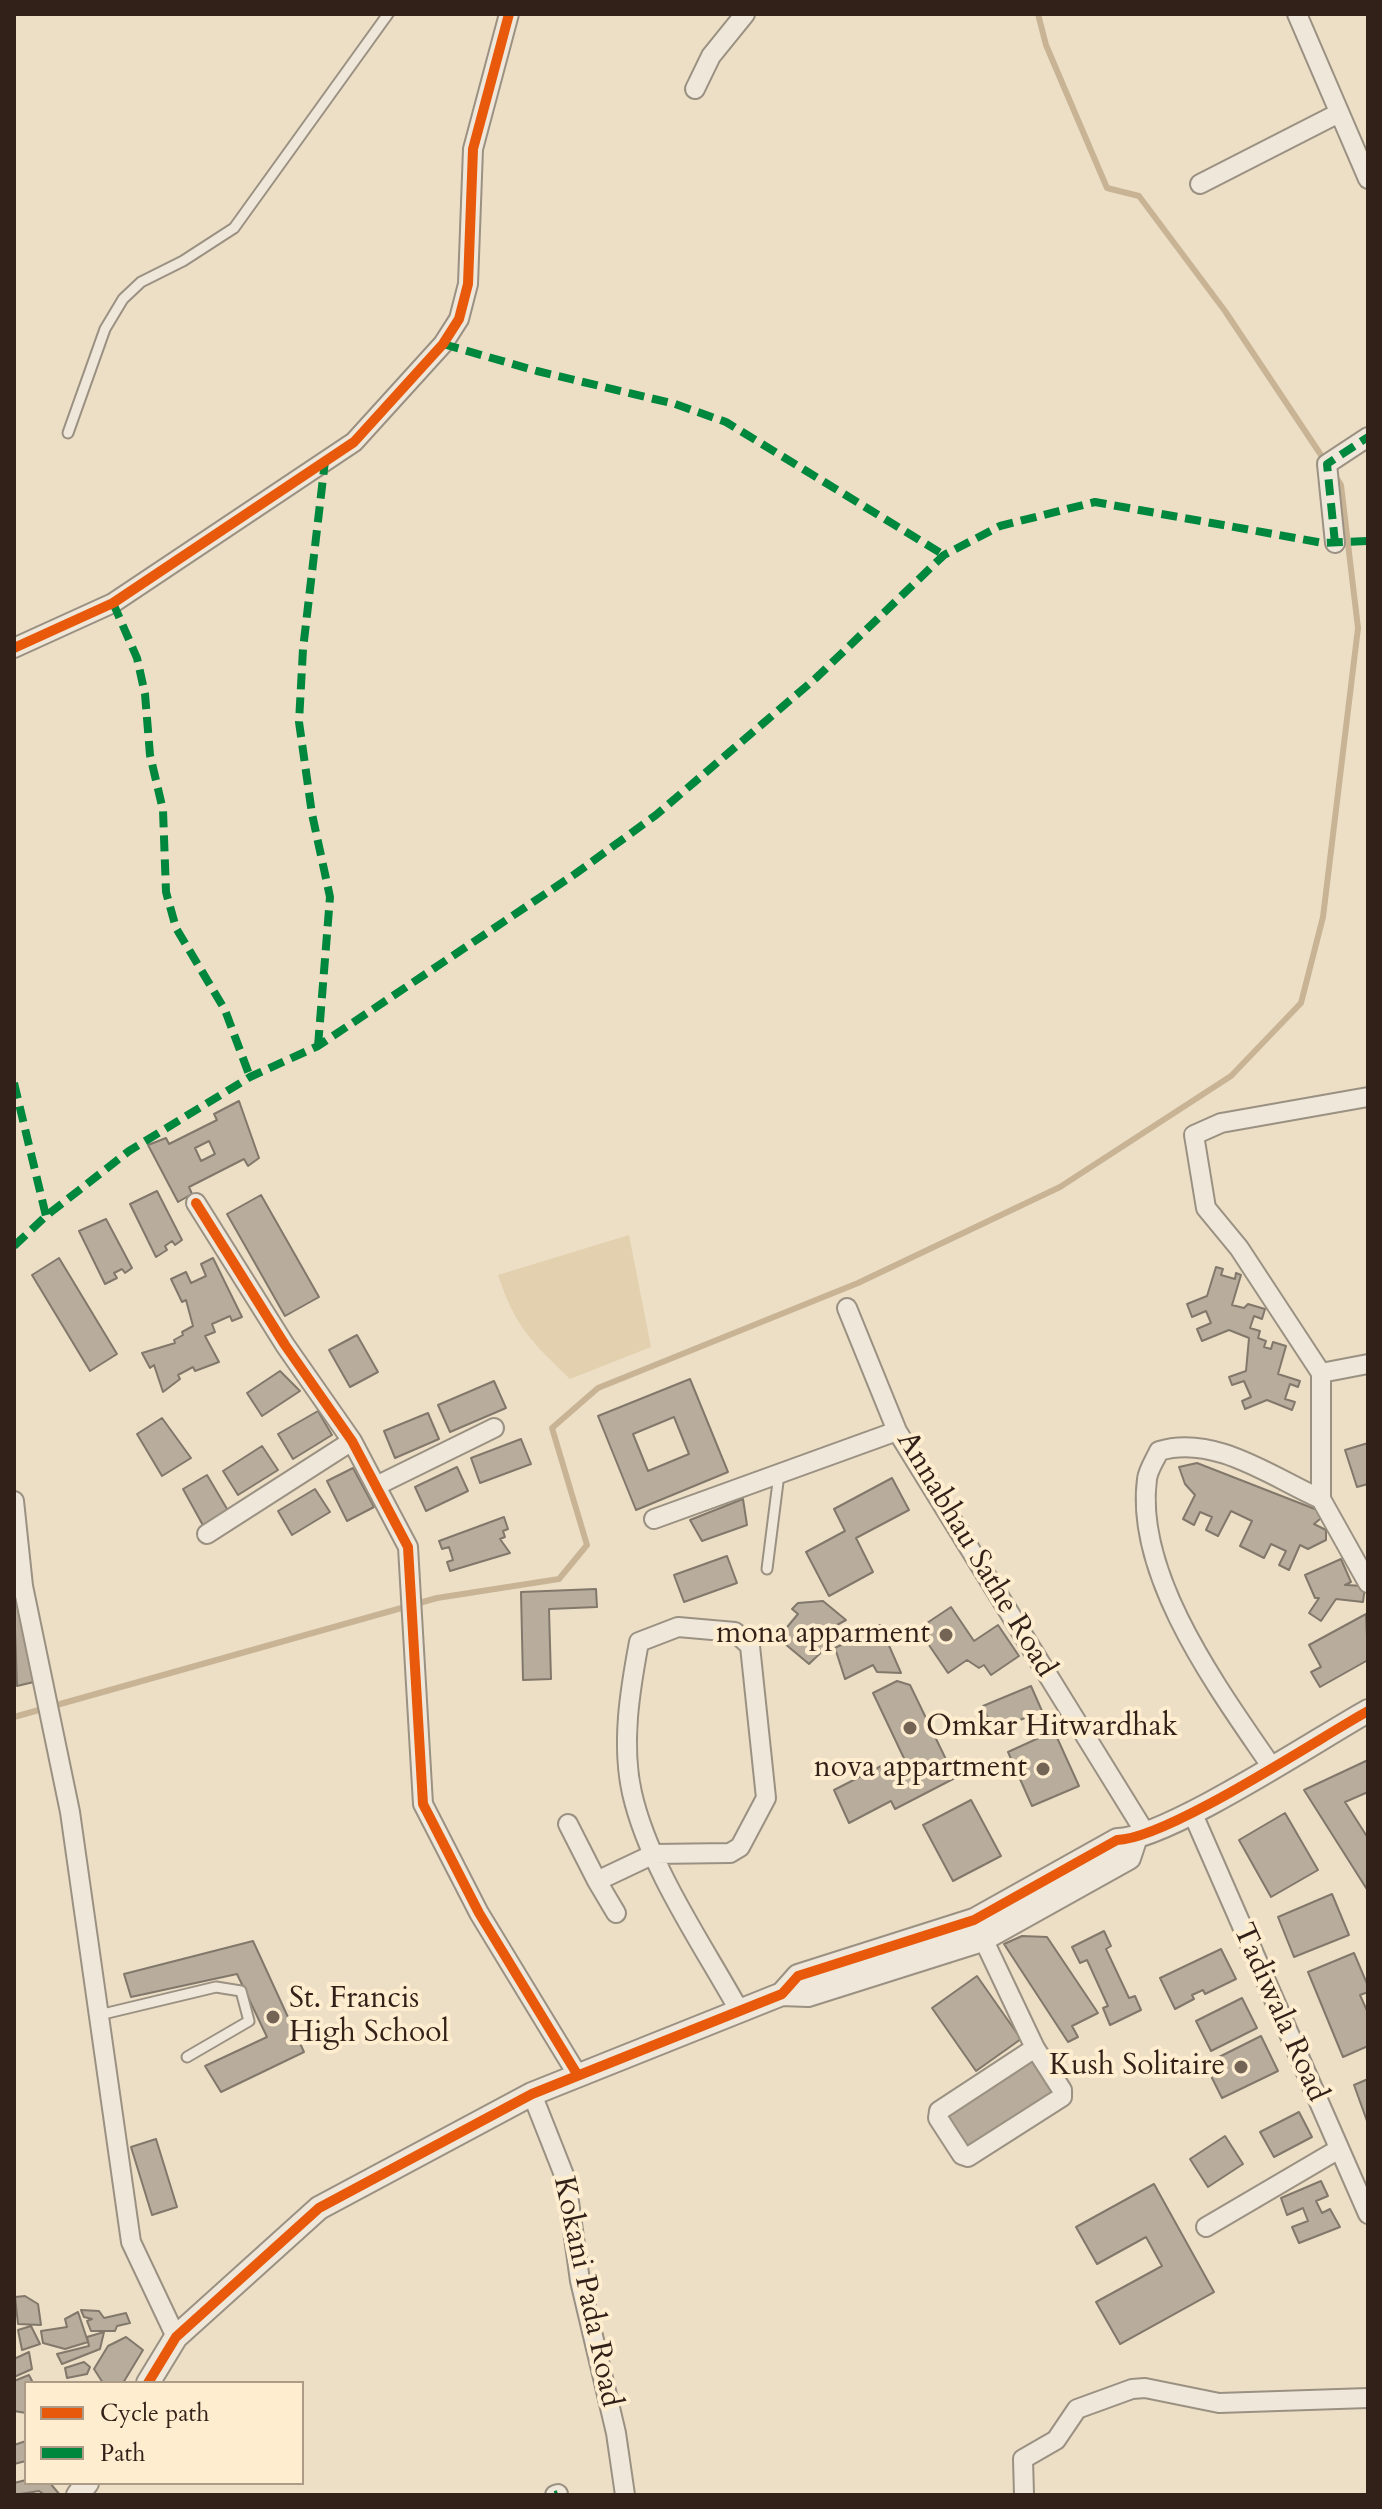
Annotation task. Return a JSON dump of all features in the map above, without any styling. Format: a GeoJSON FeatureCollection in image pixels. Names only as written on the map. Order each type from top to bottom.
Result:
{"type":"FeatureCollection","features":[{"type":"Feature","properties":{"kind":"street"},"geometry":{"type":"LineString","coordinates":[[14,648],[113,603],[354,442],[443,344],[459,319],[468,284],[473,149],[509,14]]}},
{"type":"Feature","properties":{"kind":"street"},"geometry":{"type":"LineString","coordinates":[[695,89],[711,56],[745,14]]}},
{"type":"Feature","properties":{"kind":"street"},"geometry":{"type":"LineString","coordinates":[[1297,14],[1368,179]]}},
{"type":"Feature","properties":{"kind":"street"},"geometry":{"type":"LineString","coordinates":[[1200,184],[1339,113]]}},
{"type":"Feature","properties":{"kind":"street"},"geometry":{"type":"LineString","coordinates":[[1335,543],[1327,464],[1368,437]]}},
{"type":"Feature","properties":{"kind":"street"},"geometry":{"type":"LineString","coordinates":[[1368,1097],[1221,1123],[1194,1135],[1206,1208],[1239,1248],[1321,1373],[1321,1499],[1368,1583]]}},
{"type":"Feature","properties":{"kind":"street"},"geometry":{"type":"LineString","coordinates":[[196,1203],[285,1345],[352,1441],[408,1547],[423,1804],[479,1913],[577,2074]]}},
{"type":"Feature","properties":{"kind":"street","name":"Annabhau Sathe Road"},"geometry":{"type":"LineString","coordinates":[[847,1308],[897,1431],[1140,1837]]}},
{"type":"Feature","properties":{"kind":"street"},"geometry":{"type":"LineString","coordinates":[[1321,1373],[1368,1364]]}},
{"type":"Feature","properties":{"kind":"street"},"geometry":{"type":"LineString","coordinates":[[376,1486],[494,1428]]}},
{"type":"Feature","properties":{"kind":"street"},"geometry":{"type":"LineString","coordinates":[[654,1522],[897,1431]]}},
{"type":"Feature","properties":{"kind":"street"},"geometry":{"type":"LineString","coordinates":[[207,1534],[352,1441]]}},
{"type":"Feature","properties":{"kind":"street"},"geometry":{"type":"LineString","coordinates":[[1271,1766],[1202,1664],[1166,1588],[1150,1541],[1146,1478],[1159,1451],[1181,1445],[1207,1447],[1321,1499]]}},
{"type":"Feature","properties":{"kind":"street"},"geometry":{"type":"LineString","coordinates":[[14,1501],[17,1562],[70,1812],[131,2242],[176,2337]]}},
{"type":"Feature","properties":{"kind":"street"},"geometry":{"type":"LineString","coordinates":[[597,1881],[654,1854],[730,1853],[740,1847],[766,1798],[750,1646],[735,1632],[678,1627],[639,1642],[628,1704],[632,1792],[654,1854],[740,2012]]}},
{"type":"Feature","properties":{"kind":"street"},"geometry":{"type":"LineString","coordinates":[[782,1994],[808,1995],[887,1970],[978,1930],[1036,1898],[1129,1858],[1140,1837],[1192,1812],[1368,1711]]}},
{"type":"Feature","properties":{"kind":"street","name":"Tadiwala Road"},"geometry":{"type":"LineString","coordinates":[[1192,1812],[1368,2214]]}},
{"type":"Feature","properties":{"kind":"street"},"geometry":{"type":"LineString","coordinates":[[568,1824],[616,1913]]}},
{"type":"Feature","properties":{"kind":"street"},"geometry":{"type":"LineString","coordinates":[[149,2381],[176,2337],[319,2208],[532,2094],[782,1994],[798,1976],[880,1948],[978,1930]]}},
{"type":"Feature","properties":{"kind":"street"},"geometry":{"type":"LineString","coordinates":[[978,1930],[1035,2048],[1062,2090],[1062,2097],[968,2157],[962,2155],[938,2118],[939,2111],[1035,2048]]}},
{"type":"Feature","properties":{"kind":"street"},"geometry":{"type":"LineString","coordinates":[[880,1948],[887,1970]]}},
{"type":"Feature","properties":{"kind":"street","name":"Kokani Pada Road"},"geometry":{"type":"LineString","coordinates":[[532,2094],[566,2180],[580,2281],[616,2433],[625,2495]]}},
{"type":"Feature","properties":{"kind":"street"},"geometry":{"type":"LineString","coordinates":[[1206,2227],[1339,2149]]}},
{"type":"Feature","properties":{"kind":"street"},"geometry":{"type":"LineString","coordinates":[[1024,2495],[1023,2459],[1056,2440],[1077,2409],[1132,2389],[1145,2388],[1219,2403],[1368,2398]]}},
{"type":"Feature","properties":{"kind":"lane"},"geometry":{"type":"LineString","coordinates":[[68,433],[105,329],[123,299],[141,282],[183,261],[234,228],[388,14]]}},
{"type":"Feature","properties":{"kind":"lane"},"geometry":{"type":"LineString","coordinates":[[767,1569],[779,1474]]}},
{"type":"Feature","properties":{"kind":"lane"},"geometry":{"type":"LineString","coordinates":[[99,2015],[216,1987],[241,1991],[249,2021],[187,2057]]}},
{"type":"Feature","properties":{"kind":"shaded area"},"geometry":{"type":"Polygon","coordinates":[[[629,1235],[651,1347],[570,1379],[526,1333],[511,1308],[498,1275],[629,1235]]]}},
{"type":"Feature","properties":{"kind":"building"},"geometry":{"type":"Polygon","coordinates":[[[239,1101],[259,1158],[248,1166],[244,1159],[189,1187],[192,1194],[178,1202],[148,1145],[166,1138],[169,1144],[217,1120],[214,1114],[239,1101]],[[209,1141],[195,1148],[201,1161],[215,1154],[209,1141]]]}},
{"type":"Feature","properties":{"kind":"building"},"geometry":{"type":"Polygon","coordinates":[[[157,1191],[182,1240],[175,1245],[172,1241],[165,1246],[167,1250],[156,1257],[130,1204],[157,1191]]]}},
{"type":"Feature","properties":{"kind":"building"},"geometry":{"type":"Polygon","coordinates":[[[261,1195],[319,1297],[285,1316],[227,1214],[261,1195]]]}},
{"type":"Feature","properties":{"kind":"building"},"geometry":{"type":"Polygon","coordinates":[[[106,1219],[132,1268],[125,1273],[122,1269],[114,1273],[117,1278],[105,1284],[79,1231],[106,1219]]]}},
{"type":"Feature","properties":{"kind":"building"},"geometry":{"type":"Polygon","coordinates":[[[59,1258],[117,1354],[90,1371],[32,1275],[59,1258]]]}},
{"type":"Feature","properties":{"kind":"building"},"geometry":{"type":"Polygon","coordinates":[[[213,1258],[242,1317],[232,1321],[230,1316],[212,1324],[215,1332],[205,1336],[219,1362],[195,1371],[193,1367],[178,1375],[180,1379],[163,1392],[154,1365],[150,1368],[142,1353],[175,1343],[174,1340],[183,1335],[182,1332],[193,1326],[186,1300],[182,1302],[171,1279],[186,1272],[191,1283],[206,1276],[201,1264],[213,1258]]]}},
{"type":"Feature","properties":{"kind":"building"},"geometry":{"type":"Polygon","coordinates":[[[1216,1267],[1223,1269],[1221,1275],[1235,1279],[1236,1273],[1241,1275],[1232,1305],[1244,1308],[1248,1304],[1265,1309],[1262,1319],[1254,1316],[1250,1328],[1260,1331],[1258,1338],[1266,1341],[1264,1347],[1271,1349],[1273,1342],[1286,1346],[1278,1374],[1300,1381],[1298,1387],[1290,1384],[1285,1399],[1295,1402],[1292,1410],[1267,1400],[1245,1409],[1242,1401],[1251,1397],[1244,1381],[1232,1385],[1229,1377],[1246,1371],[1249,1338],[1229,1330],[1202,1341],[1197,1329],[1211,1323],[1206,1311],[1192,1317],[1187,1304],[1207,1296],[1216,1267]]]}},
{"type":"Feature","properties":{"kind":"building"},"geometry":{"type":"Polygon","coordinates":[[[357,1335],[378,1372],[350,1387],[329,1350],[357,1335]]]}},
{"type":"Feature","properties":{"kind":"building"},"geometry":{"type":"Polygon","coordinates":[[[280,1371],[300,1391],[262,1416],[247,1393],[280,1371]]]}},
{"type":"Feature","properties":{"kind":"building"},"geometry":{"type":"Polygon","coordinates":[[[690,1379],[728,1472],[636,1510],[598,1416],[690,1379]],[[674,1417],[633,1434],[648,1471],[689,1454],[674,1417]]]}},
{"type":"Feature","properties":{"kind":"building"},"geometry":{"type":"Polygon","coordinates":[[[494,1381],[506,1408],[450,1432],[438,1405],[494,1381]]]}},
{"type":"Feature","properties":{"kind":"building"},"geometry":{"type":"Polygon","coordinates":[[[318,1411],[332,1435],[293,1459],[278,1434],[318,1411]]]}},
{"type":"Feature","properties":{"kind":"building"},"geometry":{"type":"Polygon","coordinates":[[[428,1413],[439,1439],[395,1458],[384,1431],[428,1413]]]}},
{"type":"Feature","properties":{"kind":"building"},"geometry":{"type":"Polygon","coordinates":[[[162,1418],[191,1458],[162,1476],[137,1434],[162,1418]]]}},
{"type":"Feature","properties":{"kind":"building"},"geometry":{"type":"Polygon","coordinates":[[[521,1439],[531,1464],[480,1483],[471,1458],[521,1439]]]}},
{"type":"Feature","properties":{"kind":"building"},"geometry":{"type":"Polygon","coordinates":[[[1368,1443],[1368,1484],[1357,1487],[1345,1450],[1368,1443]]]}},
{"type":"Feature","properties":{"kind":"building"},"geometry":{"type":"Polygon","coordinates":[[[262,1446],[278,1470],[238,1495],[223,1471],[262,1446]]]}},
{"type":"Feature","properties":{"kind":"building"},"geometry":{"type":"Polygon","coordinates":[[[1197,1463],[1320,1511],[1320,1519],[1314,1524],[1326,1530],[1326,1540],[1308,1549],[1300,1545],[1289,1570],[1279,1565],[1286,1551],[1271,1544],[1264,1558],[1240,1546],[1252,1521],[1231,1511],[1218,1536],[1206,1530],[1212,1517],[1200,1512],[1194,1525],[1183,1519],[1195,1495],[1185,1484],[1179,1467],[1197,1463]]]}},
{"type":"Feature","properties":{"kind":"building"},"geometry":{"type":"Polygon","coordinates":[[[457,1467],[468,1491],[426,1511],[415,1487],[457,1467]]]}},
{"type":"Feature","properties":{"kind":"building"},"geometry":{"type":"Polygon","coordinates":[[[353,1468],[374,1507],[347,1521],[327,1481],[353,1468]]]}},
{"type":"Feature","properties":{"kind":"building"},"geometry":{"type":"Polygon","coordinates":[[[207,1475],[230,1514],[205,1529],[183,1489],[207,1475]]]}},
{"type":"Feature","properties":{"kind":"building"},"geometry":{"type":"Polygon","coordinates":[[[892,1478],[909,1510],[856,1538],[873,1572],[829,1596],[806,1552],[845,1531],[834,1509],[892,1478]]]}},
{"type":"Feature","properties":{"kind":"building"},"geometry":{"type":"Polygon","coordinates":[[[315,1489],[330,1512],[292,1535],[278,1511],[315,1489]]]}},
{"type":"Feature","properties":{"kind":"building"},"geometry":{"type":"Polygon","coordinates":[[[743,1499],[747,1525],[702,1541],[690,1520],[743,1499]]]}},
{"type":"Feature","properties":{"kind":"building"},"geometry":{"type":"Polygon","coordinates":[[[504,1517],[508,1529],[503,1531],[505,1537],[500,1539],[510,1553],[450,1571],[447,1562],[453,1560],[449,1547],[442,1549],[439,1541],[504,1517]]]}},
{"type":"Feature","properties":{"kind":"building"},"geometry":{"type":"Polygon","coordinates":[[[727,1556],[737,1583],[684,1602],[674,1575],[727,1556]]]}},
{"type":"Feature","properties":{"kind":"building"},"geometry":{"type":"Polygon","coordinates":[[[1341,1559],[1351,1582],[1345,1585],[1365,1586],[1363,1602],[1336,1599],[1321,1621],[1309,1613],[1319,1598],[1315,1598],[1305,1575],[1341,1559]]]}},
{"type":"Feature","properties":{"kind":"building"},"geometry":{"type":"Polygon","coordinates":[[[596,1589],[597,1607],[549,1609],[551,1679],[523,1680],[521,1592],[596,1589]]]}},
{"type":"Feature","properties":{"kind":"building"},"geometry":{"type":"Polygon","coordinates":[[[20,1600],[38,1681],[17,1686],[14,1601],[20,1600]]]}},
{"type":"Feature","properties":{"kind":"building"},"geometry":{"type":"Polygon","coordinates":[[[823,1601],[846,1620],[826,1631],[830,1644],[809,1664],[778,1638],[798,1614],[792,1609],[798,1603],[823,1601]]]}},
{"type":"Feature","properties":{"kind":"building","name":"mona apparment"},"geometry":{"type":"Polygon","coordinates":[[[951,1607],[974,1641],[998,1625],[1019,1656],[991,1675],[984,1665],[979,1668],[967,1660],[948,1673],[918,1629],[951,1607]]]}},
{"type":"Feature","properties":{"kind":"building"},"geometry":{"type":"Polygon","coordinates":[[[1366,1614],[1368,1660],[1320,1687],[1311,1672],[1321,1667],[1309,1645],[1366,1614]]]}},
{"type":"Feature","properties":{"kind":"building"},"geometry":{"type":"Polygon","coordinates":[[[880,1625],[901,1673],[877,1672],[873,1665],[845,1679],[835,1648],[880,1625]]]}},
{"type":"Feature","properties":{"kind":"building","name":"Omkar Hitwardhak"},"geometry":{"type":"Polygon","coordinates":[[[897,1681],[910,1685],[955,1778],[895,1809],[891,1801],[849,1823],[834,1790],[889,1762],[897,1766],[902,1775],[910,1771],[873,1693],[897,1681]]]}},
{"type":"Feature","properties":{"kind":"building"},"geometry":{"type":"Polygon","coordinates":[[[1031,1686],[1042,1711],[993,1731],[983,1706],[1031,1686]]]}},
{"type":"Feature","properties":{"kind":"building","name":"nova appartment"},"geometry":{"type":"Polygon","coordinates":[[[1054,1731],[1079,1786],[1032,1806],[1008,1752],[1054,1731]]]}},
{"type":"Feature","properties":{"kind":"building"},"geometry":{"type":"Polygon","coordinates":[[[1368,1760],[1368,1792],[1345,1802],[1368,1838],[1368,1891],[1304,1790],[1368,1760]]]}},
{"type":"Feature","properties":{"kind":"building"},"geometry":{"type":"Polygon","coordinates":[[[971,1800],[1001,1856],[953,1881],[923,1825],[971,1800]]]}},
{"type":"Feature","properties":{"kind":"building"},"geometry":{"type":"Polygon","coordinates":[[[1285,1813],[1318,1870],[1271,1897],[1239,1840],[1285,1813]]]}},
{"type":"Feature","properties":{"kind":"building"},"geometry":{"type":"Polygon","coordinates":[[[1332,1894],[1349,1935],[1294,1957],[1278,1917],[1332,1894]]]}},
{"type":"Feature","properties":{"kind":"building"},"geometry":{"type":"Polygon","coordinates":[[[1104,1931],[1111,1946],[1106,1949],[1129,1998],[1135,1996],[1141,2010],[1110,2025],[1103,2008],[1108,2006],[1087,1960],[1080,1963],[1072,1947],[1104,1931]]]}},
{"type":"Feature","properties":{"kind":"building"},"geometry":{"type":"Polygon","coordinates":[[[1022,1936],[1047,1937],[1098,2013],[1072,2026],[1078,2037],[1068,2042],[1004,1944],[1022,1936]]]}},
{"type":"Feature","properties":{"kind":"building","name":"St. Francis High School"},"geometry":{"type":"Polygon","coordinates":[[[253,1941],[304,2052],[221,2092],[205,2066],[267,2037],[237,1974],[131,1997],[124,1974],[253,1941]]]}},
{"type":"Feature","properties":{"kind":"building"},"geometry":{"type":"Polygon","coordinates":[[[1221,1949],[1236,1979],[1205,1994],[1203,1990],[1192,1995],[1194,1999],[1175,2009],[1160,1978],[1221,1949]]]}},
{"type":"Feature","properties":{"kind":"building"},"geometry":{"type":"Polygon","coordinates":[[[1354,1953],[1368,1986],[1368,1992],[1360,1995],[1368,2013],[1368,2046],[1343,2057],[1308,1972],[1354,1953]]]}},
{"type":"Feature","properties":{"kind":"building"},"geometry":{"type":"Polygon","coordinates":[[[977,1976],[1021,2039],[976,2071],[932,2008],[977,1976]]]}},
{"type":"Feature","properties":{"kind":"building"},"geometry":{"type":"Polygon","coordinates":[[[1242,1998],[1257,2028],[1211,2051],[1196,2021],[1242,1998]]]}},
{"type":"Feature","properties":{"kind":"building","name":"Kush Solitaire"},"geometry":{"type":"Polygon","coordinates":[[[1261,2036],[1278,2071],[1222,2098],[1205,2064],[1261,2036]]]}},
{"type":"Feature","properties":{"kind":"building"},"geometry":{"type":"Polygon","coordinates":[[[1034,2054],[1058,2093],[967,2152],[942,2113],[1034,2054]]]}},
{"type":"Feature","properties":{"kind":"building"},"geometry":{"type":"Polygon","coordinates":[[[1368,2079],[1368,2120],[1367,2121],[1354,2085],[1368,2079]]]}},
{"type":"Feature","properties":{"kind":"building"},"geometry":{"type":"Polygon","coordinates":[[[1299,2112],[1312,2137],[1274,2157],[1260,2132],[1299,2112]]]}},
{"type":"Feature","properties":{"kind":"building"},"geometry":{"type":"Polygon","coordinates":[[[1225,2136],[1243,2164],[1208,2187],[1190,2159],[1225,2136]]]}},
{"type":"Feature","properties":{"kind":"building"},"geometry":{"type":"Polygon","coordinates":[[[156,2139],[177,2207],[152,2215],[131,2147],[156,2139]]]}},
{"type":"Feature","properties":{"kind":"building"},"geometry":{"type":"Polygon","coordinates":[[[1321,2181],[1328,2196],[1316,2201],[1322,2213],[1330,2209],[1340,2227],[1299,2243],[1292,2227],[1308,2221],[1303,2208],[1287,2215],[1281,2198],[1321,2181]]]}},
{"type":"Feature","properties":{"kind":"building"},"geometry":{"type":"Polygon","coordinates":[[[1154,2184],[1214,2292],[1120,2344],[1096,2302],[1162,2266],[1146,2237],[1097,2264],[1076,2227],[1154,2184]]]}},
{"type":"Feature","properties":{"kind":"building"},"geometry":{"type":"Polygon","coordinates":[[[25,2296],[38,2304],[41,2325],[18,2324],[15,2297],[25,2296]]]}},
{"type":"Feature","properties":{"kind":"building"},"geometry":{"type":"Polygon","coordinates":[[[81,2310],[99,2311],[104,2318],[126,2313],[130,2323],[117,2326],[115,2331],[91,2331],[87,2321],[92,2319],[84,2317],[81,2310]]]}},
{"type":"Feature","properties":{"kind":"building"},"geometry":{"type":"Polygon","coordinates":[[[78,2312],[88,2342],[65,2349],[43,2343],[41,2331],[67,2327],[65,2319],[78,2312]]]}},
{"type":"Feature","properties":{"kind":"building"},"geometry":{"type":"Polygon","coordinates":[[[31,2326],[40,2344],[22,2350],[18,2330],[31,2326]]]}},
{"type":"Feature","properties":{"kind":"building"},"geometry":{"type":"Polygon","coordinates":[[[104,2332],[100,2349],[62,2364],[57,2354],[89,2346],[87,2337],[104,2332]]]}},
{"type":"Feature","properties":{"kind":"building"},"geometry":{"type":"Polygon","coordinates":[[[126,2337],[143,2350],[124,2381],[102,2381],[94,2369],[108,2346],[126,2337]]]}},
{"type":"Feature","properties":{"kind":"building"},"geometry":{"type":"Polygon","coordinates":[[[29,2352],[32,2369],[14,2377],[14,2359],[29,2352]]]}},
{"type":"Feature","properties":{"kind":"building"},"geometry":{"type":"Polygon","coordinates":[[[84,2362],[90,2367],[87,2374],[67,2378],[65,2368],[84,2362]]]}},
{"type":"Feature","properties":{"kind":"building"},"geometry":{"type":"Polygon","coordinates":[[[29,2375],[32,2381],[24,2381],[24,2413],[14,2411],[14,2381],[29,2375]]]}},
{"type":"Feature","properties":{"kind":"building"},"geometry":{"type":"Polygon","coordinates":[[[24,2442],[24,2462],[14,2464],[14,2445],[24,2442]]]}},
{"type":"Feature","properties":{"kind":"building"},"geometry":{"type":"Polygon","coordinates":[[[24,2480],[24,2485],[52,2485],[60,2495],[45,2495],[39,2491],[14,2495],[14,2483],[24,2480]]]}},
{"type":"Feature","properties":{"kind":"waterway"},"geometry":{"type":"LineString","coordinates":[[1038,14],[1046,45],[1107,188],[1139,196],[1225,311],[1325,461]]}},
{"type":"Feature","properties":{"kind":"waterway"},"geometry":{"type":"LineString","coordinates":[[14,1717],[437,1598],[559,1579],[587,1545],[552,1428],[598,1388],[858,1283],[1060,1187],[1231,1076],[1301,1003],[1323,917],[1358,628],[1341,485],[1334,474]]}},
{"type":"Feature","properties":{"kind":"marked path"},"geometry":{"type":"LineString","coordinates":[[443,344],[537,371],[675,404],[726,422],[944,555]]}},
{"type":"Feature","properties":{"kind":"marked path"},"geometry":{"type":"LineString","coordinates":[[1335,543],[1327,464],[1368,437]]}},
{"type":"Feature","properties":{"kind":"marked path"},"geometry":{"type":"LineString","coordinates":[[318,1046],[330,897],[312,814],[299,722],[303,649],[325,461]]}},
{"type":"Feature","properties":{"kind":"marked path"},"geometry":{"type":"LineString","coordinates":[[14,1246],[46,1216],[129,1151],[250,1077],[318,1046],[575,874],[656,815],[816,678],[944,555],[1000,526],[1095,502],[1323,543],[1368,541]]}},
{"type":"Feature","properties":{"kind":"marked path"},"geometry":{"type":"LineString","coordinates":[[113,603],[137,658],[145,694],[150,755],[163,810],[166,892],[176,928],[225,1010],[250,1077]]}},
{"type":"Feature","properties":{"kind":"marked path"},"geometry":{"type":"LineString","coordinates":[[14,1083],[46,1216]]}},
{"type":"Feature","properties":{"kind":"cycle path"},"geometry":{"type":"LineString","coordinates":[[14,648],[113,603],[354,442],[443,344],[459,319],[468,284],[473,149],[509,14]]}},
{"type":"Feature","properties":{"kind":"cycle path"},"geometry":{"type":"LineString","coordinates":[[196,1203],[285,1345],[352,1441],[408,1547],[423,1804],[479,1913],[577,2074]]}},
{"type":"Feature","properties":{"kind":"cycle path"},"geometry":{"type":"LineString","coordinates":[[149,2381],[176,2337],[319,2208],[532,2094],[782,1994],[798,1976],[974,1920],[1117,1840],[1170,1824],[1205,1806],[1368,1711]]}},
{"type":"Feature","properties":{"kind":"place","name":"mona apparment"},"geometry":{"type":"Point","coordinates":[946,1635]}},
{"type":"Feature","properties":{"kind":"place","name":"Omkar Hitwardhak"},"geometry":{"type":"Point","coordinates":[910,1728]}},
{"type":"Feature","properties":{"kind":"place","name":"nova appartment"},"geometry":{"type":"Point","coordinates":[1043,1769]}},
{"type":"Feature","properties":{"kind":"place","name":"St. Francis High School"},"geometry":{"type":"Point","coordinates":[273,2017]}},
{"type":"Feature","properties":{"kind":"place","name":"Kush Solitaire"},"geometry":{"type":"Point","coordinates":[1241,2067]}}]}
